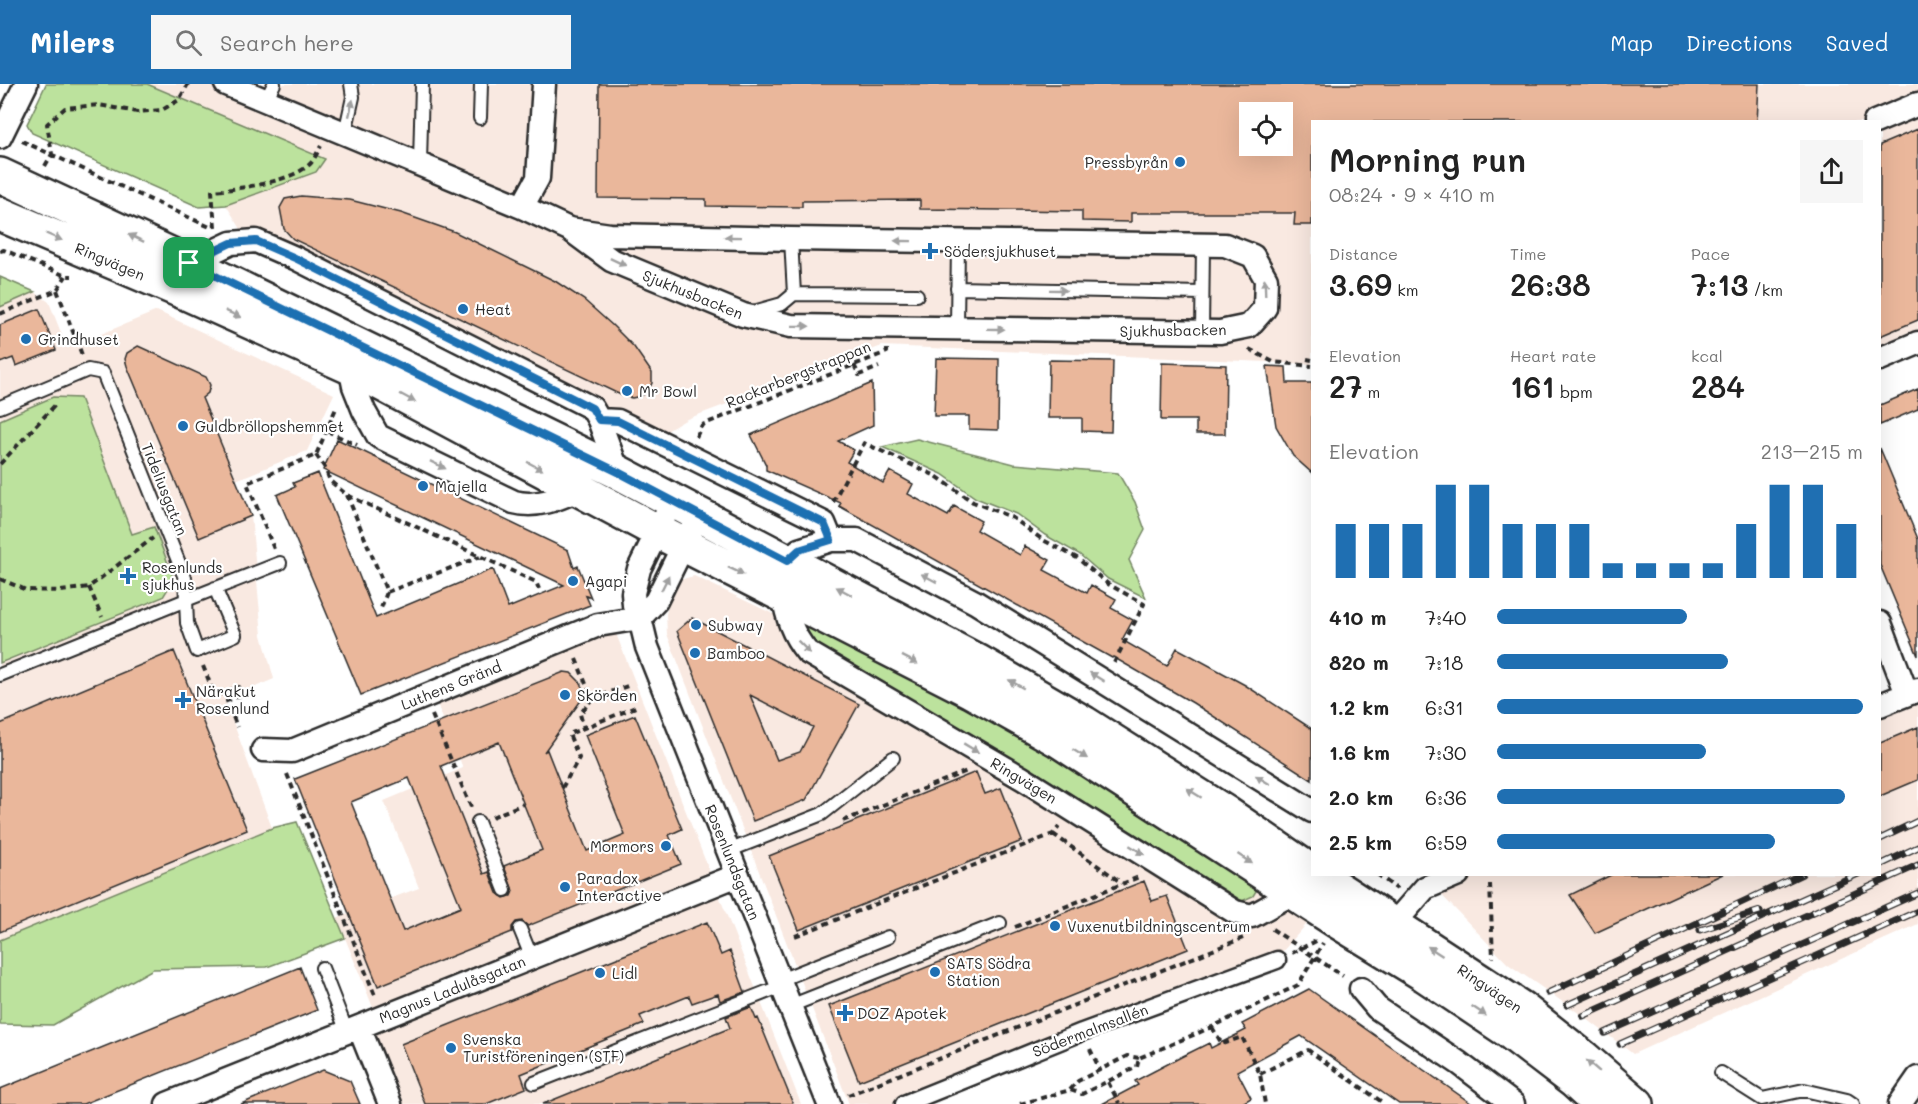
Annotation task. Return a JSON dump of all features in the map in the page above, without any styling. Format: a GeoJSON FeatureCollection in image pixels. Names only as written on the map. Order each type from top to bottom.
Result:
{"type":"FeatureCollection","features":[{"type":"Feature","properties":{"kind":"main road","name":"Ringvägen"},"geometry":{"type":"LineString","coordinates":[[0,175],[189,263],[618,472],[977,661],[1084,723],[1227,813],[1311,875]]}},
{"type":"Feature","properties":{"kind":"main road","name":"Ringvägen"},"geometry":{"type":"LineString","coordinates":[[0,214],[186,293],[350,367],[671,538],[971,692],[1318,880],[1575,1082],[1599,1104]]}},
{"type":"Feature","properties":{"kind":"main road","name":"Ringvägen"},"geometry":{"type":"LineString","coordinates":[[1385,934],[1521,1008],[1637,1104]]}},
{"type":"Feature","properties":{"kind":"street"},"geometry":{"type":"LineString","coordinates":[[1,135],[26,84]]}},
{"type":"Feature","properties":{"kind":"street","name":"Sjukhusbacken"},"geometry":{"type":"LineString","coordinates":[[226,84],[270,92],[338,130],[522,207],[569,229],[611,260],[743,315],[791,326],[1220,332],[1249,326],[1265,308],[1266,279],[1253,256],[1225,245],[610,235],[569,229]]}},
{"type":"Feature","properties":{"kind":"street"},"geometry":{"type":"LineString","coordinates":[[522,207],[538,178],[544,84]]}},
{"type":"Feature","properties":{"kind":"street"},"geometry":{"type":"LineString","coordinates":[[1880,120],[1918,104]]}},
{"type":"Feature","properties":{"kind":"street"},"geometry":{"type":"LineString","coordinates":[[189,263],[231,243],[256,241],[295,258],[592,408],[599,420],[618,472]]}},
{"type":"Feature","properties":{"kind":"street"},"geometry":{"type":"LineString","coordinates":[[1881,359],[1918,343]]}},
{"type":"Feature","properties":{"kind":"street"},"geometry":{"type":"LineString","coordinates":[[350,367],[354,386],[364,411],[378,436],[513,502],[527,506],[553,500],[580,489]]}},
{"type":"Feature","properties":{"kind":"street"},"geometry":{"type":"LineString","coordinates":[[599,420],[618,421],[824,523],[831,540]]}},
{"type":"Feature","properties":{"kind":"street","name":"Rosenlundsgatan"},"geometry":{"type":"LineString","coordinates":[[640,618],[656,601],[671,538],[686,508]]}},
{"type":"Feature","properties":{"kind":"street","name":"Rosenlundsgatan"},"geometry":{"type":"LineString","coordinates":[[686,508],[671,538],[635,581],[634,605],[640,618],[647,647],[829,1103]]}},
{"type":"Feature","properties":{"kind":"street"},"geometry":{"type":"LineString","coordinates":[[787,561],[799,550],[831,540],[857,540],[975,602],[1311,810]]}},
{"type":"Feature","properties":{"kind":"street","name":"Ringvägen"},"geometry":{"type":"LineString","coordinates":[[783,594],[787,619],[796,639],[807,652],[1022,778],[1235,912],[1252,916]]}},
{"type":"Feature","properties":{"kind":"street","name":"Luthens Gränd"},"geometry":{"type":"LineString","coordinates":[[263,750],[292,751],[598,625],[640,618]]}},
{"type":"Feature","properties":{"kind":"street"},"geometry":{"type":"LineString","coordinates":[[1881,625],[1912,692],[1881,705]]}},
{"type":"Feature","properties":{"kind":"street","name":"Magnus Ladulåsgatan"},"geometry":{"type":"LineString","coordinates":[[167,1104],[531,956],[738,875]]}},
{"type":"Feature","properties":{"kind":"street"},"geometry":{"type":"LineString","coordinates":[[1385,934],[1425,888],[1453,876]]}},
{"type":"Feature","properties":{"kind":"street"},"geometry":{"type":"LineString","coordinates":[[1252,916],[1318,880]]}},
{"type":"Feature","properties":{"kind":"street","name":"Södermalmsallén"},"geometry":{"type":"LineString","coordinates":[[904,1104],[1082,1032],[1278,960]]}},
{"type":"Feature","properties":{"kind":"street"},"geometry":{"type":"LineString","coordinates":[[1360,989],[1377,1008],[1459,1063],[1513,1104]]}},
{"type":"Feature","properties":{"kind":"street"},"geometry":{"type":"LineString","coordinates":[[353,1029],[390,1104]]}},
{"type":"Feature","properties":{"kind":"street"},"geometry":{"type":"LineString","coordinates":[[1900,1104],[1918,1078]]}},
{"type":"Feature","properties":{"kind":"lane"},"geometry":{"type":"LineString","coordinates":[[338,130],[353,97],[351,84]]}},
{"type":"Feature","properties":{"kind":"lane"},"geometry":{"type":"LineString","coordinates":[[420,163],[422,84]]}},
{"type":"Feature","properties":{"kind":"lane"},"geometry":{"type":"LineString","coordinates":[[480,118],[481,84]]}},
{"type":"Feature","properties":{"kind":"lane"},"geometry":{"type":"LineString","coordinates":[[791,239],[794,294]]}},
{"type":"Feature","properties":{"kind":"lane"},"geometry":{"type":"LineString","coordinates":[[957,328],[958,242]]}},
{"type":"Feature","properties":{"kind":"lane"},"geometry":{"type":"LineString","coordinates":[[1202,332],[1203,244]]}},
{"type":"Feature","properties":{"kind":"lane"},"geometry":{"type":"LineString","coordinates":[[957,288],[1202,293]]}},
{"type":"Feature","properties":{"kind":"lane"},"geometry":{"type":"LineString","coordinates":[[743,315],[782,304],[794,294],[917,295]]}},
{"type":"Feature","properties":{"kind":"lane"},"geometry":{"type":"LineString","coordinates":[[0,408],[88,370]]}},
{"type":"Feature","properties":{"kind":"lane","name":"Tideliusgatan"},"geometry":{"type":"LineString","coordinates":[[88,370],[103,373],[185,578],[187,623],[197,651]]}},
{"type":"Feature","properties":{"kind":"lane"},"geometry":{"type":"LineString","coordinates":[[0,675],[280,563]]}},
{"type":"Feature","properties":{"kind":"lane"},"geometry":{"type":"LineString","coordinates":[[197,651],[235,635],[215,588]]}},
{"type":"Feature","properties":{"kind":"lane"},"geometry":{"type":"LineString","coordinates":[[728,850],[822,814],[893,758]]}},
{"type":"Feature","properties":{"kind":"lane"},"geometry":{"type":"LineString","coordinates":[[478,822],[505,890]]}},
{"type":"Feature","properties":{"kind":"lane"},"geometry":{"type":"LineString","coordinates":[[534,1083],[784,990],[1000,923]]}},
{"type":"Feature","properties":{"kind":"lane"},"geometry":{"type":"LineString","coordinates":[[520,929],[531,956]]}},
{"type":"Feature","properties":{"kind":"lane"},"geometry":{"type":"LineString","coordinates":[[784,990],[888,937]]}},
{"type":"Feature","properties":{"kind":"lane"},"geometry":{"type":"LineString","coordinates":[[322,968],[353,1029]]}},
{"type":"Feature","properties":{"kind":"lane"},"geometry":{"type":"LineString","coordinates":[[1722,1073],[1762,1099],[1804,1090],[1847,1100],[1853,1104]]}},
{"type":"Feature","properties":{"kind":"path"},"geometry":{"type":"LineString","coordinates":[[51,154],[47,124],[65,108],[99,105],[137,112],[162,110],[179,100],[188,84]]}},
{"type":"Feature","properties":{"kind":"path"},"geometry":{"type":"LineString","coordinates":[[1,135],[51,154],[215,230],[212,191],[241,189],[303,170],[313,162],[338,130]]}},
{"type":"Feature","properties":{"kind":"path"},"geometry":{"type":"LineString","coordinates":[[0,314],[57,290],[66,276]]}},
{"type":"Feature","properties":{"kind":"path"},"geometry":{"type":"LineString","coordinates":[[0,464],[88,370],[57,290]]}},
{"type":"Feature","properties":{"kind":"path","name":"Rackarbergstrappan"},"geometry":{"type":"LineString","coordinates":[[694,442],[702,426],[887,352]]}},
{"type":"Feature","properties":{"kind":"path"},"geometry":{"type":"LineString","coordinates":[[1307,359],[1311,360]]}},
{"type":"Feature","properties":{"kind":"path"},"geometry":{"type":"LineString","coordinates":[[1273,362],[1311,366]]}},
{"type":"Feature","properties":{"kind":"path"},"geometry":{"type":"LineString","coordinates":[[854,365],[859,375],[879,367]]}},
{"type":"Feature","properties":{"kind":"path"},"geometry":{"type":"LineString","coordinates":[[280,563],[247,483],[316,455],[338,403]]}},
{"type":"Feature","properties":{"kind":"path"},"geometry":{"type":"LineString","coordinates":[[327,431],[363,447]]}},
{"type":"Feature","properties":{"kind":"path"},"geometry":{"type":"LineString","coordinates":[[834,499],[864,443],[936,476],[973,502],[1013,518],[1043,540],[1077,558],[1108,584],[1144,604],[1116,658]]}},
{"type":"Feature","properties":{"kind":"path"},"geometry":{"type":"LineString","coordinates":[[316,455],[330,481],[347,495],[536,582],[539,589]]}},
{"type":"Feature","properties":{"kind":"path"},"geometry":{"type":"LineString","coordinates":[[347,495],[387,592],[380,611]]}},
{"type":"Feature","properties":{"kind":"path"},"geometry":{"type":"LineString","coordinates":[[0,579],[26,590],[61,591],[89,587],[165,529]]}},
{"type":"Feature","properties":{"kind":"path"},"geometry":{"type":"LineString","coordinates":[[387,592],[481,556]]}},
{"type":"Feature","properties":{"kind":"path"},"geometry":{"type":"LineString","coordinates":[[89,587],[108,632]]}},
{"type":"Feature","properties":{"kind":"path"},"geometry":{"type":"LineString","coordinates":[[197,651],[213,691],[220,694],[238,687],[241,695],[227,701],[237,727]]}},
{"type":"Feature","properties":{"kind":"path"},"geometry":{"type":"LineString","coordinates":[[575,658],[592,699]]}},
{"type":"Feature","properties":{"kind":"path"},"geometry":{"type":"LineString","coordinates":[[585,728],[580,714],[592,699],[630,685]]}},
{"type":"Feature","properties":{"kind":"path"},"geometry":{"type":"LineString","coordinates":[[562,788],[579,758],[569,734],[638,706]]}},
{"type":"Feature","properties":{"kind":"path"},"geometry":{"type":"LineString","coordinates":[[432,714],[478,822],[523,804]]}},
{"type":"Feature","properties":{"kind":"path"},"geometry":{"type":"LineString","coordinates":[[286,773],[371,986]]}},
{"type":"Feature","properties":{"kind":"path"},"geometry":{"type":"LineString","coordinates":[[838,823],[959,775]]}},
{"type":"Feature","properties":{"kind":"path"},"geometry":{"type":"LineString","coordinates":[[795,936],[1053,834],[1061,824]]}},
{"type":"Feature","properties":{"kind":"path"},"geometry":{"type":"LineString","coordinates":[[1053,834],[1122,884]]}},
{"type":"Feature","properties":{"kind":"path"},"geometry":{"type":"LineString","coordinates":[[1000,923],[1014,927],[1135,879]]}},
{"type":"Feature","properties":{"kind":"path"},"geometry":{"type":"LineString","coordinates":[[1490,884],[1493,962]]}},
{"type":"Feature","properties":{"kind":"path"},"geometry":{"type":"LineString","coordinates":[[1252,916],[1316,957],[1360,989]]}},
{"type":"Feature","properties":{"kind":"path"},"geometry":{"type":"LineString","coordinates":[[1020,1104],[1070,1090],[1078,1081],[1127,1056],[1138,1058],[1212,1027],[1298,986],[1327,936],[1278,960]]}},
{"type":"Feature","properties":{"kind":"path"},"geometry":{"type":"LineString","coordinates":[[829,1103],[1243,937]]}},
{"type":"Feature","properties":{"kind":"path"},"geometry":{"type":"LineString","coordinates":[[1212,1027],[1222,1044],[1242,1037],[1260,1074],[1265,1104]]}},
{"type":"Feature","properties":{"kind":"path"},"geometry":{"type":"LineString","coordinates":[[1260,1074],[1308,1050],[1382,1104]]}},
{"type":"Feature","properties":{"kind":"path"},"geometry":{"type":"LineString","coordinates":[[1092,1054],[1100,1070]]}},
{"type":"Feature","properties":{"kind":"path"},"geometry":{"type":"LineString","coordinates":[[1070,1090],[1082,1094],[1108,1082],[1137,1067],[1138,1058]]}},
{"type":"Feature","properties":{"kind":"path"},"geometry":{"type":"LineString","coordinates":[[1108,1082],[1119,1103]]}},
{"type":"Feature","properties":{"kind":"shaded area","name":"Södersjukhuset"},"geometry":{"type":"Polygon","coordinates":[[[147,84],[1918,84],[1918,343],[1881,360],[1881,120],[1311,120],[1311,364],[882,346],[687,419],[645,444],[256,253],[226,205],[316,172],[325,159],[147,84]]]}},
{"type":"Feature","properties":{"kind":"shaded area","name":"Rosenlunds sjukhus"},"geometry":{"type":"Polygon","coordinates":[[[35,292],[49,302],[67,348],[157,311],[334,394],[307,451],[236,480],[251,516],[262,635],[274,679],[225,700],[272,828],[0,940],[0,307],[35,292]]]}},
{"type":"Feature","properties":{"kind":"shaded area"},"geometry":{"type":"Polygon","coordinates":[[[694,576],[800,627],[809,641],[1044,777],[1241,901],[1259,886],[1312,918],[1282,952],[906,1104],[849,1104],[667,634],[666,614],[670,597],[679,580],[694,576]]]}},
{"type":"Feature","properties":{"kind":"shaded area"},"geometry":{"type":"Polygon","coordinates":[[[613,626],[801,1104],[386,1104],[354,1025],[376,1015],[337,918],[419,888],[384,801],[463,768],[433,694],[613,626]]]}},
{"type":"Feature","properties":{"kind":"shaded area"},"geometry":{"type":"Polygon","coordinates":[[[1918,688],[1918,924],[1633,1054],[1508,964],[1430,883],[1447,876],[1881,876],[1881,704],[1918,688]]]}},
{"type":"Feature","properties":{"kind":"green space"},"geometry":{"type":"Polygon","coordinates":[[[46,84],[147,84],[325,159],[316,172],[226,205],[199,207],[32,133],[27,124],[46,84]]]}},
{"type":"Feature","properties":{"kind":"green space"},"geometry":{"type":"Polygon","coordinates":[[[0,277],[35,292],[0,307],[0,277]]]}},
{"type":"Feature","properties":{"kind":"green space"},"geometry":{"type":"Polygon","coordinates":[[[53,397],[80,398],[132,534],[154,527],[174,579],[163,597],[0,663],[0,420],[53,397]]]}},
{"type":"Feature","properties":{"kind":"green space"},"geometry":{"type":"Polygon","coordinates":[[[917,439],[1014,464],[1118,473],[1135,502],[1145,530],[1129,560],[1146,598],[1108,579],[1079,554],[1045,535],[1016,514],[976,498],[942,474],[882,447],[917,439]]]}},
{"type":"Feature","properties":{"kind":"green space"},"geometry":{"type":"Polygon","coordinates":[[[804,622],[1054,754],[1259,886],[1253,896],[1242,901],[1044,777],[809,641],[800,627],[804,622]]]}},
{"type":"Feature","properties":{"kind":"green space"},"geometry":{"type":"Polygon","coordinates":[[[297,822],[345,938],[267,967],[153,969],[53,1025],[0,1024],[0,940],[272,828],[297,822]]]}},
{"type":"Feature","properties":{"kind":"building"},"geometry":{"type":"Polygon","coordinates":[[[599,84],[1759,84],[1757,120],[1311,120],[1311,225],[1294,225],[1295,213],[1131,213],[1131,222],[1082,221],[1082,211],[920,209],[920,200],[802,201],[802,207],[706,206],[706,199],[598,198],[599,84]]]}},
{"type":"Feature","properties":{"kind":"building"},"geometry":{"type":"Polygon","coordinates":[[[1918,129],[1918,320],[1881,336],[1881,145],[1918,129]]]}},
{"type":"Feature","properties":{"kind":"building"},"geometry":{"type":"Polygon","coordinates":[[[301,196],[350,200],[401,213],[455,232],[555,281],[584,300],[634,347],[652,373],[652,383],[648,391],[632,398],[623,396],[293,239],[284,229],[280,208],[285,199],[301,196]]]}},
{"type":"Feature","properties":{"kind":"building","name":"Grindhuset"},"geometry":{"type":"Polygon","coordinates":[[[39,309],[56,350],[16,366],[13,358],[0,363],[0,325],[39,309]]]}},
{"type":"Feature","properties":{"kind":"building","name":"Guldbröllopshemmet"},"geometry":{"type":"Polygon","coordinates":[[[138,346],[206,377],[210,385],[208,393],[202,398],[251,516],[199,538],[127,366],[125,359],[127,353],[138,346]]]}},
{"type":"Feature","properties":{"kind":"building"},"geometry":{"type":"Polygon","coordinates":[[[936,358],[999,359],[998,430],[969,429],[969,416],[934,416],[936,358]]]}},
{"type":"Feature","properties":{"kind":"building"},"geometry":{"type":"Polygon","coordinates":[[[1049,360],[1113,361],[1111,432],[1082,431],[1082,418],[1048,418],[1049,360]]]}},
{"type":"Feature","properties":{"kind":"building"},"geometry":{"type":"Polygon","coordinates":[[[1162,363],[1226,365],[1225,434],[1196,434],[1196,420],[1161,420],[1162,363]]]}},
{"type":"Feature","properties":{"kind":"building"},"geometry":{"type":"Polygon","coordinates":[[[1267,366],[1286,367],[1287,383],[1311,383],[1311,472],[1293,456],[1276,426],[1267,366]]]}},
{"type":"Feature","properties":{"kind":"building"},"geometry":{"type":"Polygon","coordinates":[[[872,383],[873,425],[838,441],[854,450],[847,462],[883,483],[890,471],[913,484],[908,494],[948,516],[954,506],[981,521],[976,530],[1020,555],[1025,546],[1050,560],[1044,570],[1087,593],[1091,585],[1116,599],[1111,608],[1133,620],[1122,640],[1167,666],[1177,648],[1245,685],[1311,728],[1311,779],[1193,703],[1113,657],[839,506],[841,503],[766,470],[766,465],[751,435],[872,383]]]}},
{"type":"Feature","properties":{"kind":"building"},"geometry":{"type":"Polygon","coordinates":[[[1918,389],[1918,409],[1881,425],[1881,405],[1918,389]]]}},
{"type":"Feature","properties":{"kind":"building"},"geometry":{"type":"Polygon","coordinates":[[[337,439],[568,550],[574,568],[578,566],[591,598],[586,596],[590,605],[361,695],[277,495],[295,487],[293,483],[318,473],[376,618],[493,569],[508,608],[564,585],[323,470],[337,439]]]}},
{"type":"Feature","properties":{"kind":"building"},"geometry":{"type":"Polygon","coordinates":[[[1881,450],[1918,539],[1918,656],[1881,567],[1881,450]]]}},
{"type":"Feature","properties":{"kind":"building"},"geometry":{"type":"Polygon","coordinates":[[[692,618],[859,704],[806,800],[753,821],[677,631],[692,618]],[[750,695],[777,760],[800,752],[813,727],[750,695]]]}},
{"type":"Feature","properties":{"kind":"building"},"geometry":{"type":"Polygon","coordinates":[[[174,651],[247,830],[0,932],[0,724],[174,651]]]}},
{"type":"Feature","properties":{"kind":"building"},"geometry":{"type":"Polygon","coordinates":[[[564,672],[571,673],[582,684],[582,699],[544,752],[547,750],[587,851],[625,835],[585,735],[635,715],[682,829],[669,835],[681,864],[528,926],[522,921],[516,922],[512,927],[512,932],[378,986],[295,779],[564,672]],[[499,742],[441,766],[484,874],[489,872],[497,893],[504,898],[511,896],[513,891],[504,866],[542,850],[499,742]],[[409,778],[351,802],[403,931],[461,907],[409,778]]]}},
{"type":"Feature","properties":{"kind":"building"},"geometry":{"type":"Polygon","coordinates":[[[1918,727],[1918,780],[1881,796],[1881,743],[1918,727]]]}},
{"type":"Feature","properties":{"kind":"building"},"geometry":{"type":"Polygon","coordinates":[[[976,772],[985,794],[1001,788],[1022,841],[799,930],[769,856],[976,772]]]}},
{"type":"Feature","properties":{"kind":"building"},"geometry":{"type":"Polygon","coordinates":[[[1609,876],[1719,876],[1595,933],[1570,895],[1609,876]]]}},
{"type":"Feature","properties":{"kind":"building"},"geometry":{"type":"Polygon","coordinates":[[[1144,881],[1152,901],[1167,896],[1188,949],[859,1081],[829,1006],[1144,881]]]}},
{"type":"Feature","properties":{"kind":"building"},"geometry":{"type":"Polygon","coordinates":[[[707,922],[721,955],[730,951],[745,992],[720,1001],[718,994],[692,1003],[689,996],[640,1016],[644,1024],[521,1074],[526,1088],[486,1104],[425,1104],[401,1044],[707,922]]]}},
{"type":"Feature","properties":{"kind":"building"},"geometry":{"type":"Polygon","coordinates":[[[300,967],[317,1010],[83,1104],[0,1104],[0,1089],[300,967]]]}},
{"type":"Feature","properties":{"kind":"building"},"geometry":{"type":"Polygon","coordinates":[[[1309,989],[1472,1104],[1399,1104],[1301,1036],[1237,1071],[1251,1098],[1241,1104],[1102,1104],[1138,1085],[1135,1081],[1183,1056],[1209,1043],[1211,1048],[1246,1030],[1242,1024],[1309,989]]]}},
{"type":"Feature","properties":{"kind":"building"},"geometry":{"type":"Polygon","coordinates":[[[751,1007],[756,1019],[758,1018],[793,1104],[543,1104],[730,1028],[726,1017],[751,1007]]]}},
{"type":"Feature","properties":{"kind":"building"},"geometry":{"type":"Polygon","coordinates":[[[323,1070],[350,1081],[360,1104],[241,1104],[323,1070]]]}},
{"type":"Feature","properties":{"kind":"railway"},"geometry":{"type":"LineString","coordinates":[[1881,839],[1918,821]]}},
{"type":"Feature","properties":{"kind":"railway"},"geometry":{"type":"LineString","coordinates":[[1881,865],[1918,847]]}},
{"type":"Feature","properties":{"kind":"railway"},"geometry":{"type":"LineString","coordinates":[[1583,1016],[1918,865]]}},
{"type":"Feature","properties":{"kind":"railway"},"geometry":{"type":"LineString","coordinates":[[1548,993],[1798,876]]}},
{"type":"Feature","properties":{"kind":"railway"},"geometry":{"type":"LineString","coordinates":[[1567,1005],[1854,876]]}},
{"type":"Feature","properties":{"kind":"railway"},"geometry":{"type":"LineString","coordinates":[[1605,1033],[1918,893]]}},
{"type":"Feature","properties":{"kind":"railway"},"geometry":{"type":"LineString","coordinates":[[1700,930],[1760,911]]}},
{"type":"Feature","properties":{"kind":"railway"},"geometry":{"type":"LineString","coordinates":[[1620,1044],[1918,911]]}},
{"type":"Feature","properties":{"kind":"place","name":"Pressbyrån"},"geometry":{"type":"Point","coordinates":[1180,162]}},
{"type":"Feature","properties":{"kind":"place","name":"Södersjukhuset"},"geometry":{"type":"Point","coordinates":[930,251]}},
{"type":"Feature","properties":{"kind":"place","name":"Heat"},"geometry":{"type":"Point","coordinates":[463,309]}},
{"type":"Feature","properties":{"kind":"place","name":"Grindhuset"},"geometry":{"type":"Point","coordinates":[26,339]}},
{"type":"Feature","properties":{"kind":"place","name":"Mr Bowl"},"geometry":{"type":"Point","coordinates":[627,391]}},
{"type":"Feature","properties":{"kind":"place","name":"Guldbröllopshemmet"},"geometry":{"type":"Point","coordinates":[183,426]}},
{"type":"Feature","properties":{"kind":"place","name":"Majella"},"geometry":{"type":"Point","coordinates":[423,486]}},
{"type":"Feature","properties":{"kind":"place","name":"Rosenlunds sjukhus"},"geometry":{"type":"Point","coordinates":[128,576]}},
{"type":"Feature","properties":{"kind":"place","name":"Agapi"},"geometry":{"type":"Point","coordinates":[573,581]}},
{"type":"Feature","properties":{"kind":"place","name":"Subway"},"geometry":{"type":"Point","coordinates":[696,625]}},
{"type":"Feature","properties":{"kind":"place","name":"Bamboo"},"geometry":{"type":"Point","coordinates":[695,653]}},
{"type":"Feature","properties":{"kind":"place","name":"Skörden"},"geometry":{"type":"Point","coordinates":[565,695]}},
{"type":"Feature","properties":{"kind":"place","name":"Närakut Rosenlund"},"geometry":{"type":"Point","coordinates":[183,700]}},
{"type":"Feature","properties":{"kind":"place","name":"Mormors"},"geometry":{"type":"Point","coordinates":[666,846]}},
{"type":"Feature","properties":{"kind":"place","name":"Paradox Interactive"},"geometry":{"type":"Point","coordinates":[565,887]}},
{"type":"Feature","properties":{"kind":"place","name":"Vuxenutbildningscentrum"},"geometry":{"type":"Point","coordinates":[1055,926]}},
{"type":"Feature","properties":{"kind":"place","name":"SATS Södra Station"},"geometry":{"type":"Point","coordinates":[935,972]}},
{"type":"Feature","properties":{"kind":"place","name":"Lidl"},"geometry":{"type":"Point","coordinates":[600,973]}},
{"type":"Feature","properties":{"kind":"place","name":"DOZ Apotek"},"geometry":{"type":"Point","coordinates":[845,1013]}},
{"type":"Feature","properties":{"kind":"place","name":"Svenska Turistföreningen (STF)"},"geometry":{"type":"Point","coordinates":[451,1048]}},
{"type":"Feature","properties":{"kind":"route"},"geometry":{"type":"LineString","coordinates":[[256,241],[295,258],[592,408],[599,420],[618,421],[824,523],[831,540],[799,550],[787,561],[647,486],[189,263],[231,243],[256,241]]}}]}
